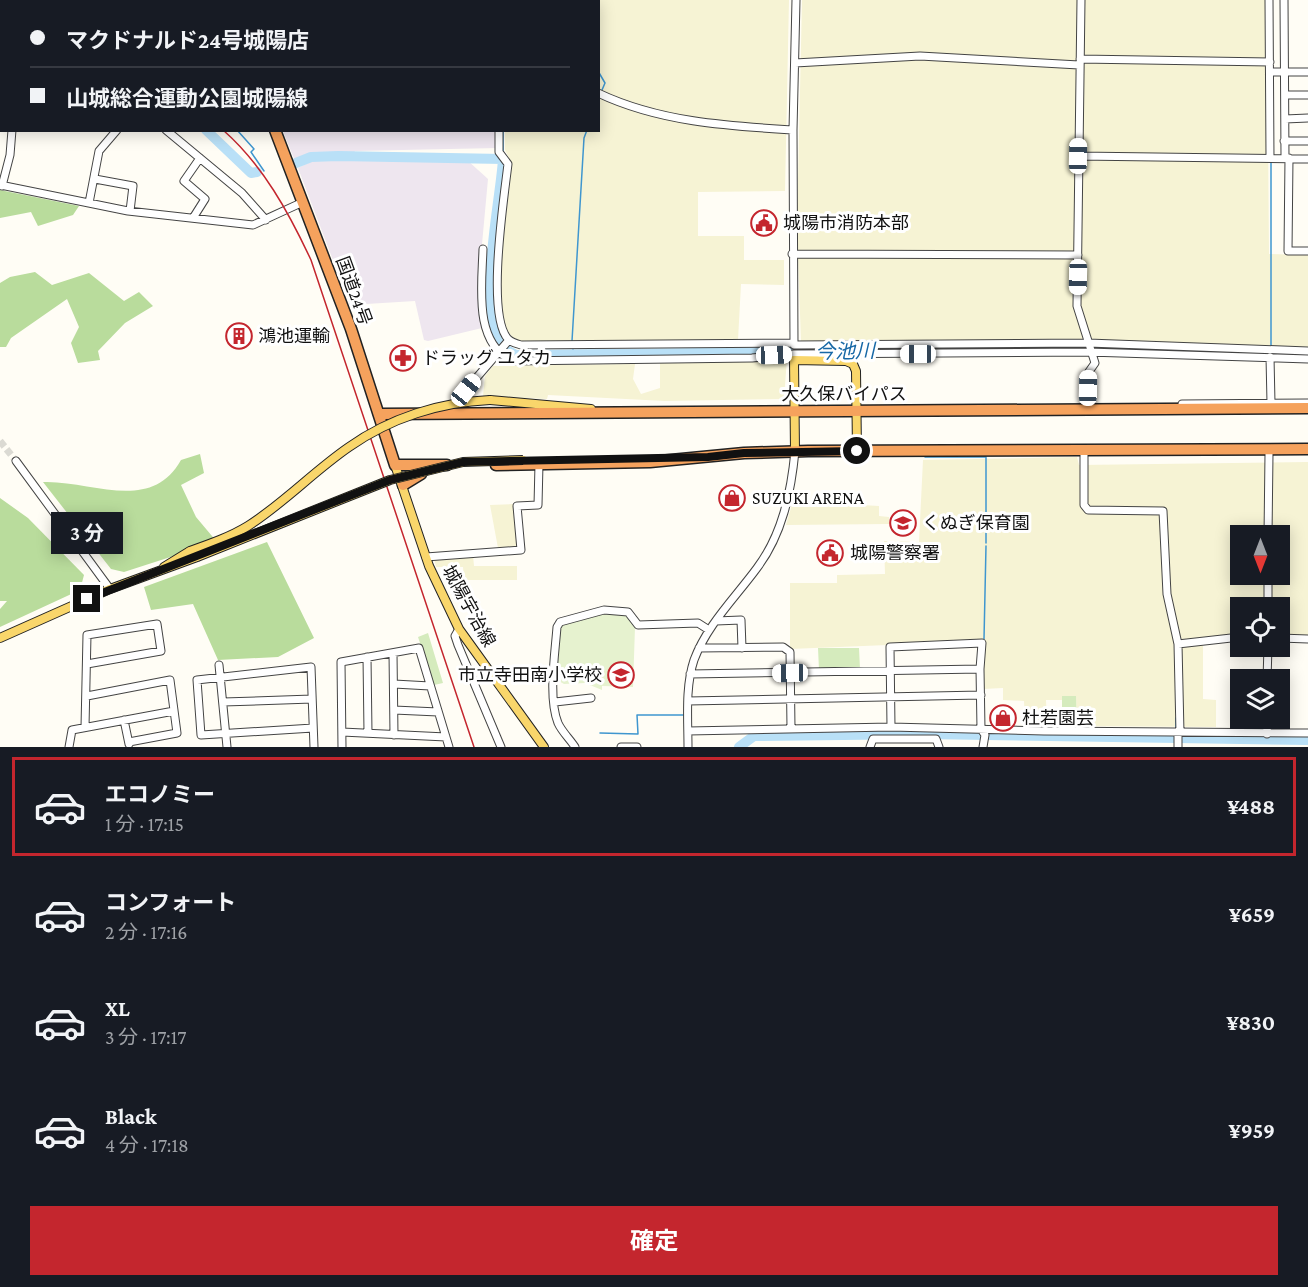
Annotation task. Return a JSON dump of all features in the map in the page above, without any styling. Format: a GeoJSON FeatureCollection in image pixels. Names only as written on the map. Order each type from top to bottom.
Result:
{"type":"FeatureCollection","features":[{"type":"Feature","properties":{"kind":"highway","name":"国道24号"},"geometry":{"type":"LineString","coordinates":[[276,132],[380,414],[395,465]]}},
{"type":"Feature","properties":{"kind":"highway","name":"大久保バイパス"},"geometry":{"type":"LineString","coordinates":[[380,414],[1308,408]]}},
{"type":"Feature","properties":{"kind":"highway"},"geometry":{"type":"LineString","coordinates":[[395,465],[539,464],[795,452],[1308,448]]}},
{"type":"Feature","properties":{"kind":"highway"},"geometry":{"type":"LineString","coordinates":[[403,485],[418,474],[463,465]]}},
{"type":"Feature","properties":{"kind":"main road"},"geometry":{"type":"LineString","coordinates":[[795,452],[794,350],[853,364],[856,371],[857,451]]}},
{"type":"Feature","properties":{"kind":"main road"},"geometry":{"type":"LineString","coordinates":[[0,638],[110,589],[159,571],[249,526],[349,447],[389,424],[447,404],[490,400],[618,412]]}},
{"type":"Feature","properties":{"kind":"main road"},"geometry":{"type":"LineString","coordinates":[[194,554],[390,480],[463,462],[708,457]]}},
{"type":"Feature","properties":{"kind":"main road","name":"城陽宇治線"},"geometry":{"type":"LineString","coordinates":[[395,465],[426,557],[459,629],[544,747]]}},
{"type":"Feature","properties":{"kind":"street"},"geometry":{"type":"LineString","coordinates":[[794,350],[792,254],[796,0]]}},
{"type":"Feature","properties":{"kind":"street"},"geometry":{"type":"LineString","coordinates":[[1080,0],[1077,306],[1095,363],[1088,373],[1088,409],[1195,403],[1308,403]]}},
{"type":"Feature","properties":{"kind":"street"},"geometry":{"type":"LineString","coordinates":[[1269,0],[1270,157]]}},
{"type":"Feature","properties":{"kind":"street"},"geometry":{"type":"LineString","coordinates":[[1284,0],[1284,141],[1287,158],[1288,251],[1308,251]]}},
{"type":"Feature","properties":{"kind":"street"},"geometry":{"type":"LineString","coordinates":[[795,63],[920,56],[1079,62],[1270,62]]}},
{"type":"Feature","properties":{"kind":"street"},"geometry":{"type":"LineString","coordinates":[[1270,72],[1308,72]]}},
{"type":"Feature","properties":{"kind":"street"},"geometry":{"type":"LineString","coordinates":[[600,94],[619,103],[664,116],[793,130]]}},
{"type":"Feature","properties":{"kind":"street"},"geometry":{"type":"LineString","coordinates":[[1285,95],[1308,95]]}},
{"type":"Feature","properties":{"kind":"street"},"geometry":{"type":"LineString","coordinates":[[1285,118],[1308,118]]}},
{"type":"Feature","properties":{"kind":"street"},"geometry":{"type":"LineString","coordinates":[[12,132],[10,155],[1,186],[130,211],[253,225],[303,202]]}},
{"type":"Feature","properties":{"kind":"street"},"geometry":{"type":"LineString","coordinates":[[90,203],[99,151],[115,132]]}},
{"type":"Feature","properties":{"kind":"street"},"geometry":{"type":"LineString","coordinates":[[168,132],[242,193],[266,220]]}},
{"type":"Feature","properties":{"kind":"street"},"geometry":{"type":"LineString","coordinates":[[499,132],[503,156],[508,164],[497,261],[502,329],[509,340],[521,345],[794,350],[1089,347],[1271,354],[1308,359]]}},
{"type":"Feature","properties":{"kind":"street"},"geometry":{"type":"LineString","coordinates":[[1284,141],[1308,141]]}},
{"type":"Feature","properties":{"kind":"street"},"geometry":{"type":"LineString","coordinates":[[1078,156],[1308,159]]}},
{"type":"Feature","properties":{"kind":"street"},"geometry":{"type":"LineString","coordinates":[[193,219],[205,200],[184,181],[200,158]]}},
{"type":"Feature","properties":{"kind":"street"},"geometry":{"type":"LineString","coordinates":[[95,180],[133,186],[130,211]]}},
{"type":"Feature","properties":{"kind":"street"},"geometry":{"type":"LineString","coordinates":[[483,249],[486,328],[490,342],[499,353],[513,361],[752,358],[794,350]]}},
{"type":"Feature","properties":{"kind":"street"},"geometry":{"type":"LineString","coordinates":[[792,254],[1078,255]]}},
{"type":"Feature","properties":{"kind":"street"},"geometry":{"type":"LineString","coordinates":[[466,390],[509,340]]}},
{"type":"Feature","properties":{"kind":"street"},"geometry":{"type":"LineString","coordinates":[[1271,354],[1308,351]]}},
{"type":"Feature","properties":{"kind":"street"},"geometry":{"type":"LineString","coordinates":[[1271,354],[1271,403]]}},
{"type":"Feature","properties":{"kind":"street"},"geometry":{"type":"LineString","coordinates":[[1087,449],[1084,454],[1084,505],[1088,510],[1163,511],[1167,594],[1178,644],[1178,738]]}},
{"type":"Feature","properties":{"kind":"street"},"geometry":{"type":"LineString","coordinates":[[1188,449],[1202,452],[1308,454]]}},
{"type":"Feature","properties":{"kind":"street"},"geometry":{"type":"LineString","coordinates":[[688,747],[690,674],[699,648],[709,630],[758,566],[776,537],[787,500],[795,452]]}},
{"type":"Feature","properties":{"kind":"street"},"geometry":{"type":"LineString","coordinates":[[1268,525],[1269,454]]}},
{"type":"Feature","properties":{"kind":"street"},"geometry":{"type":"LineString","coordinates":[[16,461],[110,589]]}},
{"type":"Feature","properties":{"kind":"street"},"geometry":{"type":"LineString","coordinates":[[426,557],[521,550],[516,506],[538,505],[539,464]]}},
{"type":"Feature","properties":{"kind":"street"},"geometry":{"type":"LineString","coordinates":[[575,747],[558,722],[555,702],[557,627],[560,622],[604,610],[628,612],[638,625],[698,623],[709,630]]}},
{"type":"Feature","properties":{"kind":"street"},"geometry":{"type":"LineString","coordinates":[[716,621],[741,620],[742,648]]}},
{"type":"Feature","properties":{"kind":"street"},"geometry":{"type":"LineString","coordinates":[[85,727],[87,635],[157,624],[161,651],[87,664]]}},
{"type":"Feature","properties":{"kind":"street"},"geometry":{"type":"LineString","coordinates":[[459,629],[455,636],[458,645],[501,747]]}},
{"type":"Feature","properties":{"kind":"street"},"geometry":{"type":"LineString","coordinates":[[1178,644],[1230,638]]}},
{"type":"Feature","properties":{"kind":"street"},"geometry":{"type":"LineString","coordinates":[[1290,638],[1308,639]]}},
{"type":"Feature","properties":{"kind":"street"},"geometry":{"type":"LineString","coordinates":[[891,727],[890,647],[982,643],[980,669],[984,737]]}},
{"type":"Feature","properties":{"kind":"street"},"geometry":{"type":"LineString","coordinates":[[699,648],[783,646],[790,652],[791,728]]}},
{"type":"Feature","properties":{"kind":"street"},"geometry":{"type":"LineString","coordinates":[[342,747],[341,662],[419,648],[449,747]]}},
{"type":"Feature","properties":{"kind":"street"},"geometry":{"type":"LineString","coordinates":[[393,653],[394,735]]}},
{"type":"Feature","properties":{"kind":"street"},"geometry":{"type":"LineString","coordinates":[[367,657],[368,733]]}},
{"type":"Feature","properties":{"kind":"street"},"geometry":{"type":"LineString","coordinates":[[219,665],[227,747]]}},
{"type":"Feature","properties":{"kind":"street"},"geometry":{"type":"LineString","coordinates":[[313,728],[201,735],[197,680],[311,667],[314,747]]}},
{"type":"Feature","properties":{"kind":"street"},"geometry":{"type":"LineString","coordinates":[[690,674],[980,669]]}},
{"type":"Feature","properties":{"kind":"street"},"geometry":{"type":"LineString","coordinates":[[87,696],[170,680],[177,733],[129,745],[124,720]]}},
{"type":"Feature","properties":{"kind":"street"},"geometry":{"type":"LineString","coordinates":[[394,684],[430,686]]}},
{"type":"Feature","properties":{"kind":"street"},"geometry":{"type":"LineString","coordinates":[[688,701],[981,695]]}},
{"type":"Feature","properties":{"kind":"street"},"geometry":{"type":"LineString","coordinates":[[555,702],[591,698]]}},
{"type":"Feature","properties":{"kind":"street"},"geometry":{"type":"LineString","coordinates":[[223,702],[312,699]]}},
{"type":"Feature","properties":{"kind":"street"},"geometry":{"type":"LineString","coordinates":[[394,710],[438,712]]}},
{"type":"Feature","properties":{"kind":"street"},"geometry":{"type":"LineString","coordinates":[[69,747],[72,730],[174,711]]}},
{"type":"Feature","properties":{"kind":"street"},"geometry":{"type":"LineString","coordinates":[[688,731],[891,727],[984,737],[1178,738],[1308,733]]}},
{"type":"Feature","properties":{"kind":"street"},"geometry":{"type":"LineString","coordinates":[[1267,729],[1267,734]]}},
{"type":"Feature","properties":{"kind":"street"},"geometry":{"type":"LineString","coordinates":[[342,732],[446,737]]}},
{"type":"Feature","properties":{"kind":"street"},"geometry":{"type":"LineString","coordinates":[[870,747],[873,738],[909,743],[936,739],[939,747]]}},
{"type":"Feature","properties":{"kind":"street"},"geometry":{"type":"LineString","coordinates":[[621,747],[637,747]]}},
{"type":"Feature","properties":{"kind":"shaded area"},"geometry":{"type":"Polygon","coordinates":[[[600,0],[789,0],[785,191],[698,192],[698,236],[744,236],[744,260],[784,260],[784,285],[741,284],[738,340],[522,342],[513,338],[505,327],[500,291],[502,250],[512,164],[505,150],[505,132],[600,132],[600,0]]]}},
{"type":"Feature","properties":{"kind":"shaded area"},"geometry":{"type":"Polygon","coordinates":[[[802,0],[1267,0],[1269,254],[1308,255],[1308,347],[801,342],[797,227],[802,0]]]}},
{"type":"Feature","properties":{"kind":"shaded area"},"geometry":{"type":"Polygon","coordinates":[[[283,132],[499,132],[497,148],[355,151],[354,154],[311,156],[295,161],[283,132]]]}},
{"type":"Feature","properties":{"kind":"shaded area"},"geometry":{"type":"Polygon","coordinates":[[[379,158],[467,160],[488,179],[481,255],[484,326],[482,328],[428,341],[424,340],[415,301],[350,305],[298,168],[312,161],[379,158]]]}},
{"type":"Feature","properties":{"kind":"shaded area"},"geometry":{"type":"Polygon","coordinates":[[[763,357],[787,358],[784,399],[665,401],[548,395],[547,399],[483,396],[485,376],[493,366],[635,364],[633,379],[641,394],[660,388],[660,363],[763,357]]]}},
{"type":"Feature","properties":{"kind":"shaded area"},"geometry":{"type":"Polygon","coordinates":[[[1077,457],[1079,465],[1308,462],[1308,636],[1290,636],[1290,597],[1230,597],[1230,637],[1203,638],[1203,699],[1216,700],[1216,727],[1077,726],[1076,696],[1062,696],[1062,700],[1046,700],[1047,725],[1025,724],[1024,701],[1003,700],[1003,688],[983,689],[985,641],[790,649],[790,583],[837,583],[837,575],[885,574],[884,541],[919,542],[923,460],[1077,457]]]}},
{"type":"Feature","properties":{"kind":"shaded area"},"geometry":{"type":"Polygon","coordinates":[[[793,501],[879,506],[879,516],[889,517],[889,524],[786,525],[793,501]]]}},
{"type":"Feature","properties":{"kind":"shaded area"},"geometry":{"type":"Polygon","coordinates":[[[513,504],[518,548],[498,548],[490,505],[513,504]]]}},
{"type":"Feature","properties":{"kind":"shaded area"},"geometry":{"type":"Polygon","coordinates":[[[473,555],[474,566],[517,566],[517,580],[464,580],[463,567],[436,567],[434,558],[473,555]]]}},
{"type":"Feature","properties":{"kind":"green space"},"geometry":{"type":"Polygon","coordinates":[[[0,190],[79,206],[73,215],[38,226],[31,212],[0,218],[0,190]]]}},
{"type":"Feature","properties":{"kind":"green space"},"geometry":{"type":"Polygon","coordinates":[[[35,272],[52,285],[89,273],[124,301],[139,292],[153,306],[125,323],[98,351],[100,360],[78,363],[71,343],[79,327],[67,299],[11,338],[6,347],[0,347],[0,283],[10,277],[35,272]]]}},
{"type":"Feature","properties":{"kind":"green space"},"geometry":{"type":"Polygon","coordinates":[[[200,454],[204,473],[181,485],[196,517],[217,542],[124,572],[111,569],[43,482],[137,490],[154,486],[168,476],[181,460],[200,454]]]}},
{"type":"Feature","properties":{"kind":"green space"},"geometry":{"type":"Polygon","coordinates":[[[0,498],[28,518],[84,575],[80,590],[0,627],[0,609],[7,601],[0,601],[0,498]]]}},
{"type":"Feature","properties":{"kind":"green space"},"geometry":{"type":"Polygon","coordinates":[[[267,542],[314,638],[278,657],[218,660],[193,604],[151,610],[144,587],[267,542]]]}},
{"type":"Feature","properties":{"kind":"green space"},"geometry":{"type":"Polygon","coordinates":[[[604,614],[627,616],[635,627],[633,687],[602,686],[602,690],[585,683],[564,684],[557,680],[560,627],[567,622],[604,614]]]}},
{"type":"Feature","properties":{"kind":"green space"},"geometry":{"type":"Polygon","coordinates":[[[428,633],[443,683],[434,685],[418,637],[428,633]]]}},
{"type":"Feature","properties":{"kind":"green space"},"geometry":{"type":"Polygon","coordinates":[[[818,648],[859,648],[860,669],[819,670],[818,648]]]}},
{"type":"Feature","properties":{"kind":"green space"},"geometry":{"type":"Polygon","coordinates":[[[1062,696],[1076,696],[1077,726],[1062,726],[1062,696]]]}},
{"type":"Feature","properties":{"kind":"waterway"},"geometry":{"type":"LineString","coordinates":[[600,74],[605,83],[602,90]]}},
{"type":"Feature","properties":{"kind":"waterway"},"geometry":{"type":"LineString","coordinates":[[208,132],[251,173],[257,172]]}},
{"type":"Feature","properties":{"kind":"waterway"},"geometry":{"type":"LineString","coordinates":[[239,132],[254,149],[251,152],[264,171]]}},
{"type":"Feature","properties":{"kind":"waterway"},"geometry":{"type":"LineString","coordinates":[[503,132],[503,154]]}},
{"type":"Feature","properties":{"kind":"waterway"},"geometry":{"type":"LineString","coordinates":[[572,341],[584,138],[586,132]]}},
{"type":"Feature","properties":{"kind":"waterway","name":"今池川"},"geometry":{"type":"LineString","coordinates":[[296,163],[311,157],[338,156],[503,159],[491,258],[491,312],[495,333],[504,348],[516,355],[795,352]]}},
{"type":"Feature","properties":{"kind":"waterway"},"geometry":{"type":"LineString","coordinates":[[1271,163],[1271,347]]}},
{"type":"Feature","properties":{"kind":"waterway","name":"今池川"},"geometry":{"type":"LineString","coordinates":[[573,346],[573,354]]}},
{"type":"Feature","properties":{"kind":"waterway","name":"今池川"},"geometry":{"type":"LineString","coordinates":[[960,350],[1113,350]]}},
{"type":"Feature","properties":{"kind":"waterway","name":"今池川"},"geometry":{"type":"LineString","coordinates":[[1221,353],[1308,354]]}},
{"type":"Feature","properties":{"kind":"waterway"},"geometry":{"type":"LineString","coordinates":[[925,457],[986,457],[986,543]]}},
{"type":"Feature","properties":{"kind":"waterway"},"geometry":{"type":"LineString","coordinates":[[984,639],[986,546]]}},
{"type":"Feature","properties":{"kind":"waterway"},"geometry":{"type":"LineString","coordinates":[[600,733],[638,734],[637,715],[683,715]]}},
{"type":"Feature","properties":{"kind":"waterway"},"geometry":{"type":"LineString","coordinates":[[1176,718],[1176,728]]}},
{"type":"Feature","properties":{"kind":"waterway"},"geometry":{"type":"LineString","coordinates":[[739,747],[754,736],[924,734],[1308,740]]}},
{"type":"Feature","properties":{"kind":"tunnel"},"geometry":{"type":"LineString","coordinates":[[0,441],[16,461]]}},
{"type":"Feature","properties":{"kind":"railway"},"geometry":{"type":"LineString","coordinates":[[225,132],[251,158],[263,174],[294,225],[311,260],[474,747]]}},
{"type":"Feature","properties":{"kind":"place","name":"城陽市消防本部"},"geometry":{"type":"Point","coordinates":[764,223]}},
{"type":"Feature","properties":{"kind":"place","name":"鴻池運輸"},"geometry":{"type":"Point","coordinates":[239,336]}},
{"type":"Feature","properties":{"kind":"place","name":"ドラッグ ユタカ"},"geometry":{"type":"Point","coordinates":[403,358]}},
{"type":"Feature","properties":{"kind":"place","name":"SUZUKI ARENA"},"geometry":{"type":"Point","coordinates":[732,498]}},
{"type":"Feature","properties":{"kind":"place","name":"くぬぎ保育園"},"geometry":{"type":"Point","coordinates":[903,523]}},
{"type":"Feature","properties":{"kind":"place","name":"城陽警察署"},"geometry":{"type":"Point","coordinates":[830,553]}},
{"type":"Feature","properties":{"kind":"place","name":"市立寺田南小学校"},"geometry":{"type":"Point","coordinates":[621,675]}},
{"type":"Feature","properties":{"kind":"place","name":"杜若園芸"},"geometry":{"type":"Point","coordinates":[1003,718]}},
{"type":"Feature","properties":{"kind":"route"},"geometry":{"type":"LineString","coordinates":[[87,599],[390,480],[441,466],[485,460],[708,457],[744,453],[857,451]]}}]}
